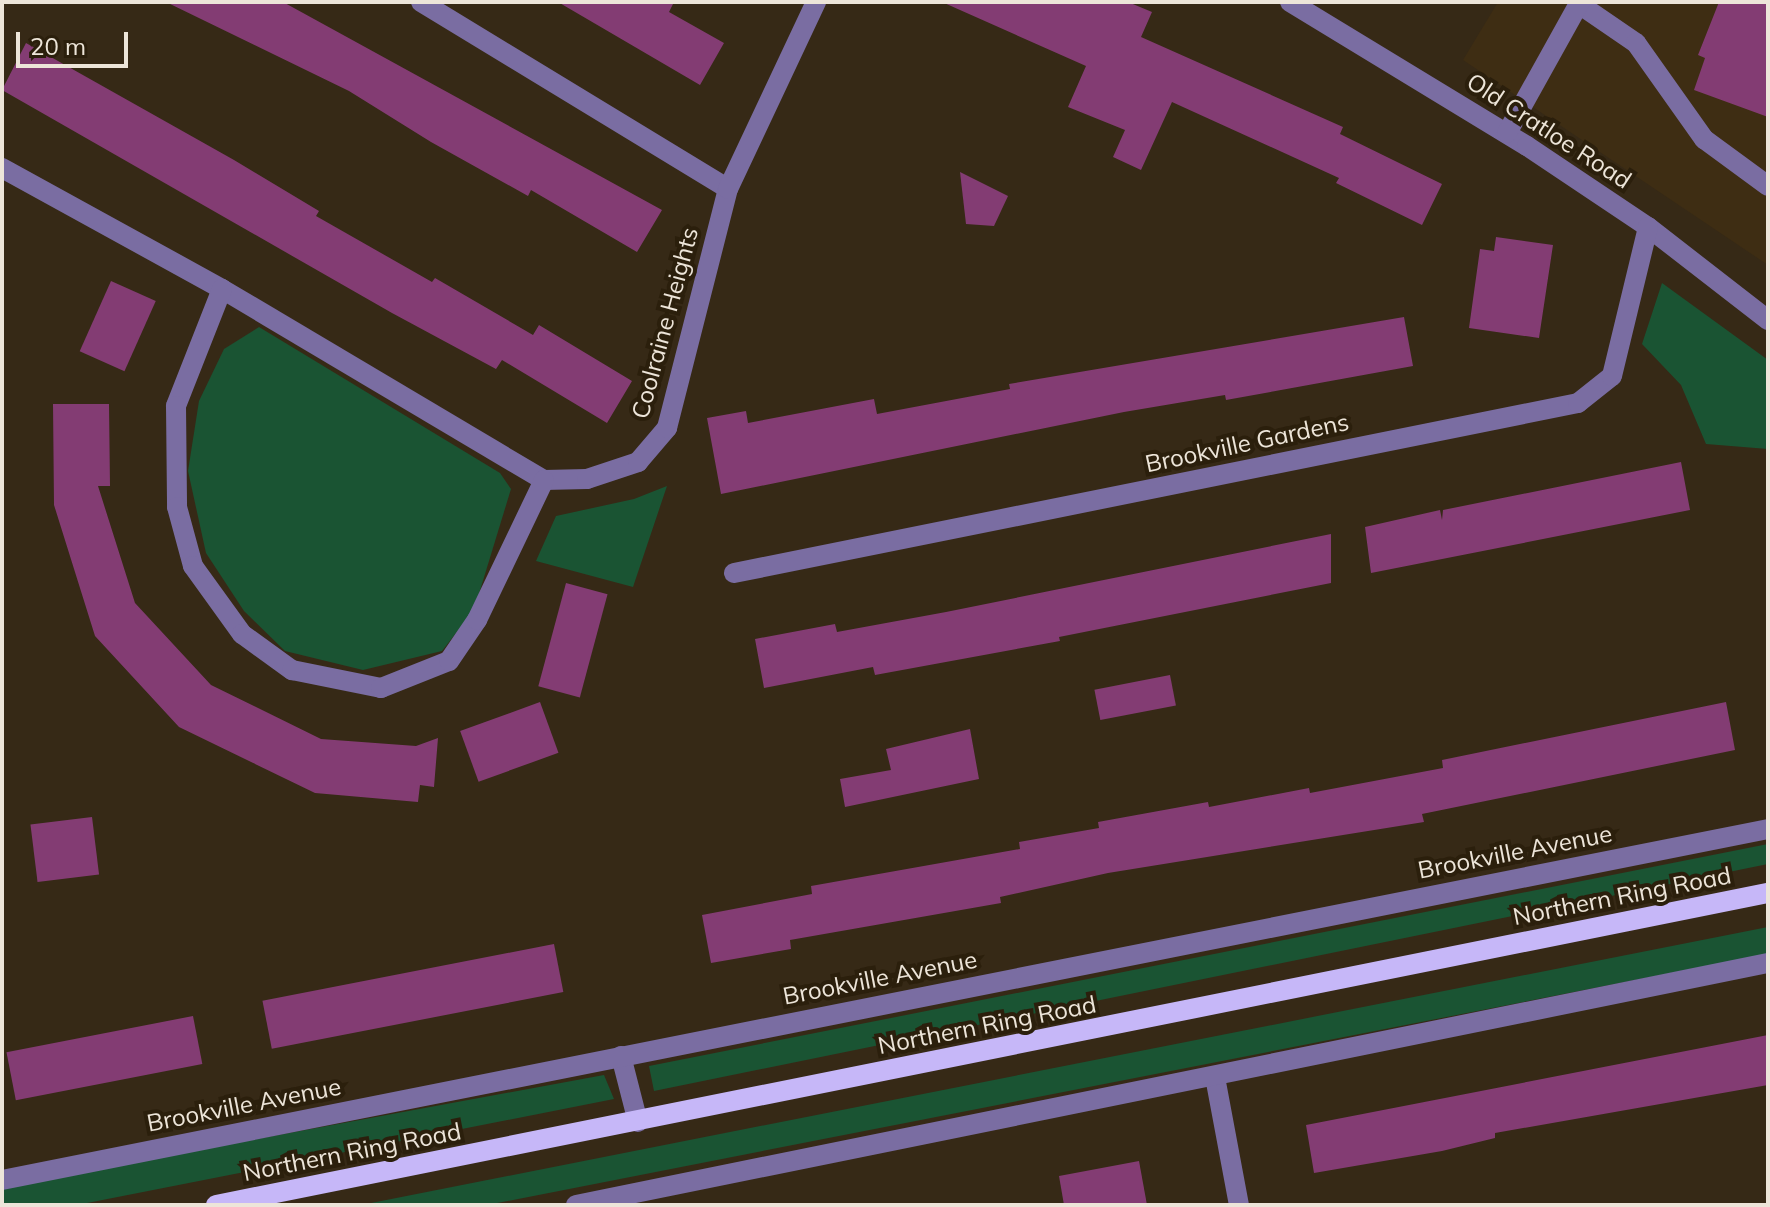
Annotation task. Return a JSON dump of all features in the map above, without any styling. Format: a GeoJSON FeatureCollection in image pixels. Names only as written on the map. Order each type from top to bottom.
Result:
{"type":"FeatureCollection","features":[{"type":"Feature","properties":{"kind":"main road","name":"Northern Ring Road"},"geometry":{"type":"LineString","coordinates":[[216,1205],[1768,893]]}},
{"type":"Feature","properties":{"kind":"street"},"geometry":{"type":"LineString","coordinates":[[421,2],[728,189]]}},
{"type":"Feature","properties":{"kind":"street","name":"Coolraine Heights"},"geometry":{"type":"LineString","coordinates":[[544,480],[587,479],[638,462],[667,428],[728,189],[816,2]]}},
{"type":"Feature","properties":{"kind":"street"},"geometry":{"type":"LineString","coordinates":[[1507,133],[1580,3],[1636,43],[1704,139],[1768,186]]}},
{"type":"Feature","properties":{"kind":"street","name":"Old Cratloe Road"},"geometry":{"type":"LineString","coordinates":[[1297,4],[1507,133],[1648,227],[1768,320]]}},
{"type":"Feature","properties":{"kind":"street"},"geometry":{"type":"LineString","coordinates":[[2,168],[222,289],[544,480],[477,620],[449,661],[381,688],[292,670],[242,634],[193,566],[177,507],[176,406],[222,289]]}},
{"type":"Feature","properties":{"kind":"street","name":"Brookville Gardens"},"geometry":{"type":"LineString","coordinates":[[734,573],[1578,403],[1612,376],[1648,227]]}},
{"type":"Feature","properties":{"kind":"street","name":"Brookville Avenue"},"geometry":{"type":"LineString","coordinates":[[2,1180],[1768,829]]}},
{"type":"Feature","properties":{"kind":"street"},"geometry":{"type":"LineString","coordinates":[[576,1205],[1768,963]]}},
{"type":"Feature","properties":{"kind":"street"},"geometry":{"type":"LineString","coordinates":[[621,1056],[638,1122]]}},
{"type":"Feature","properties":{"kind":"street"},"geometry":{"type":"LineString","coordinates":[[1215,1077],[1239,1205]]}},
{"type":"Feature","properties":{"kind":"shaded area"},"geometry":{"type":"Polygon","coordinates":[[[1498,2],[1768,2],[1768,265],[1463,60],[1498,2]]]}},
{"type":"Feature","properties":{"kind":"green space"},"geometry":{"type":"Polygon","coordinates":[[[1662,283],[1768,360],[1768,449],[1706,444],[1681,385],[1642,344],[1662,283]]]}},
{"type":"Feature","properties":{"kind":"green space"},"geometry":{"type":"Polygon","coordinates":[[[259,327],[500,473],[511,489],[474,610],[442,651],[363,670],[285,651],[244,611],[206,553],[188,471],[199,401],[224,349],[259,327]]]}},
{"type":"Feature","properties":{"kind":"green space"},"geometry":{"type":"Polygon","coordinates":[[[667,486],[633,587],[536,561],[556,516],[634,499],[667,486]]]}},
{"type":"Feature","properties":{"kind":"green space"},"geometry":{"type":"Polygon","coordinates":[[[1768,844],[1768,864],[654,1091],[649,1066],[1768,844]]]}},
{"type":"Feature","properties":{"kind":"green space"},"geometry":{"type":"Polygon","coordinates":[[[1768,927],[1768,954],[487,1205],[361,1205],[1768,927]]]}},
{"type":"Feature","properties":{"kind":"green space"},"geometry":{"type":"Polygon","coordinates":[[[604,1075],[614,1099],[77,1205],[2,1205],[2,1186],[604,1075]]]}},
{"type":"Feature","properties":{"kind":"building"},"geometry":{"type":"Polygon","coordinates":[[[166,2],[283,2],[662,210],[637,252],[531,190],[528,196],[431,142],[349,91],[166,2]]]}},
{"type":"Feature","properties":{"kind":"building"},"geometry":{"type":"Polygon","coordinates":[[[558,2],[674,2],[669,12],[724,43],[700,85],[558,2]]]}},
{"type":"Feature","properties":{"kind":"building"},"geometry":{"type":"Polygon","coordinates":[[[942,2],[1128,2],[1152,12],[1141,37],[1343,127],[1340,134],[1442,184],[1422,225],[1336,183],[1339,178],[1172,102],[1141,170],[1113,157],[1125,130],[1068,107],[1086,66],[942,2]]]}},
{"type":"Feature","properties":{"kind":"building"},"geometry":{"type":"Polygon","coordinates":[[[1719,2],[1768,2],[1768,117],[1694,90],[1705,58],[1698,55],[1719,2]]]}},
{"type":"Feature","properties":{"kind":"building"},"geometry":{"type":"Polygon","coordinates":[[[26,43],[234,160],[319,211],[316,216],[432,282],[435,278],[533,335],[539,325],[632,381],[607,423],[502,360],[496,369],[392,313],[2,90],[26,43]]]}},
{"type":"Feature","properties":{"kind":"building"},"geometry":{"type":"Polygon","coordinates":[[[960,172],[1008,196],[994,226],[966,224],[960,172]]]}},
{"type":"Feature","properties":{"kind":"building"},"geometry":{"type":"Polygon","coordinates":[[[1496,237],[1553,245],[1539,338],[1469,328],[1480,249],[1494,251],[1496,237]]]}},
{"type":"Feature","properties":{"kind":"building"},"geometry":{"type":"Polygon","coordinates":[[[111,281],[156,301],[124,371],[80,351],[111,281]]]}},
{"type":"Feature","properties":{"kind":"building"},"geometry":{"type":"Polygon","coordinates":[[[1404,317],[1413,366],[1226,400],[1225,395],[1124,412],[721,494],[707,418],[746,411],[748,423],[874,399],[877,414],[1010,389],[1009,384],[1404,317]]]}},
{"type":"Feature","properties":{"kind":"building"},"geometry":{"type":"Polygon","coordinates":[[[53,404],[109,404],[110,486],[98,486],[135,603],[211,685],[321,739],[416,746],[438,738],[434,787],[420,785],[418,802],[315,793],[179,727],[95,636],[54,505],[53,404]]]}},
{"type":"Feature","properties":{"kind":"building"},"geometry":{"type":"Polygon","coordinates":[[[1681,462],[1690,510],[1371,573],[1365,527],[1440,510],[1442,520],[1443,510],[1681,462]]]}},
{"type":"Feature","properties":{"kind":"building"},"geometry":{"type":"Polygon","coordinates":[[[1331,534],[1331,583],[1059,637],[1060,641],[875,675],[873,667],[764,688],[755,639],[835,624],[837,632],[1331,534]]]}},
{"type":"Feature","properties":{"kind":"building"},"geometry":{"type":"Polygon","coordinates":[[[566,583],[608,594],[580,697],[538,686],[566,583]]]}},
{"type":"Feature","properties":{"kind":"building"},"geometry":{"type":"Polygon","coordinates":[[[1170,675],[1176,705],[1100,720],[1094,690],[1170,675]]]}},
{"type":"Feature","properties":{"kind":"building"},"geometry":{"type":"Polygon","coordinates":[[[540,702],[558,753],[479,782],[460,731],[540,702]]]}},
{"type":"Feature","properties":{"kind":"building"},"geometry":{"type":"Polygon","coordinates":[[[1726,702],[1735,750],[1422,814],[1424,822],[1108,873],[1000,897],[1001,903],[790,940],[791,949],[711,963],[702,915],[812,894],[811,886],[1020,849],[1019,842],[1099,828],[1098,822],[1208,802],[1209,807],[1309,788],[1310,793],[1443,768],[1442,760],[1726,702]]]}},
{"type":"Feature","properties":{"kind":"building"},"geometry":{"type":"Polygon","coordinates":[[[970,729],[979,779],[845,807],[840,779],[891,770],[886,749],[970,729]]]}},
{"type":"Feature","properties":{"kind":"building"},"geometry":{"type":"Polygon","coordinates":[[[92,817],[99,875],[38,882],[30,825],[92,817]]]}},
{"type":"Feature","properties":{"kind":"building"},"geometry":{"type":"Polygon","coordinates":[[[554,944],[563,992],[272,1049],[262,1001],[554,944]]]}},
{"type":"Feature","properties":{"kind":"building"},"geometry":{"type":"Polygon","coordinates":[[[193,1016],[202,1064],[16,1100],[6,1052],[193,1016]]]}},
{"type":"Feature","properties":{"kind":"building"},"geometry":{"type":"Polygon","coordinates":[[[1768,1035],[1768,1085],[1495,1133],[1495,1138],[1442,1151],[1314,1173],[1306,1125],[1768,1035]]]}},
{"type":"Feature","properties":{"kind":"building"},"geometry":{"type":"Polygon","coordinates":[[[1139,1161],[1147,1205],[1064,1205],[1059,1176],[1139,1161]]]}}]}
